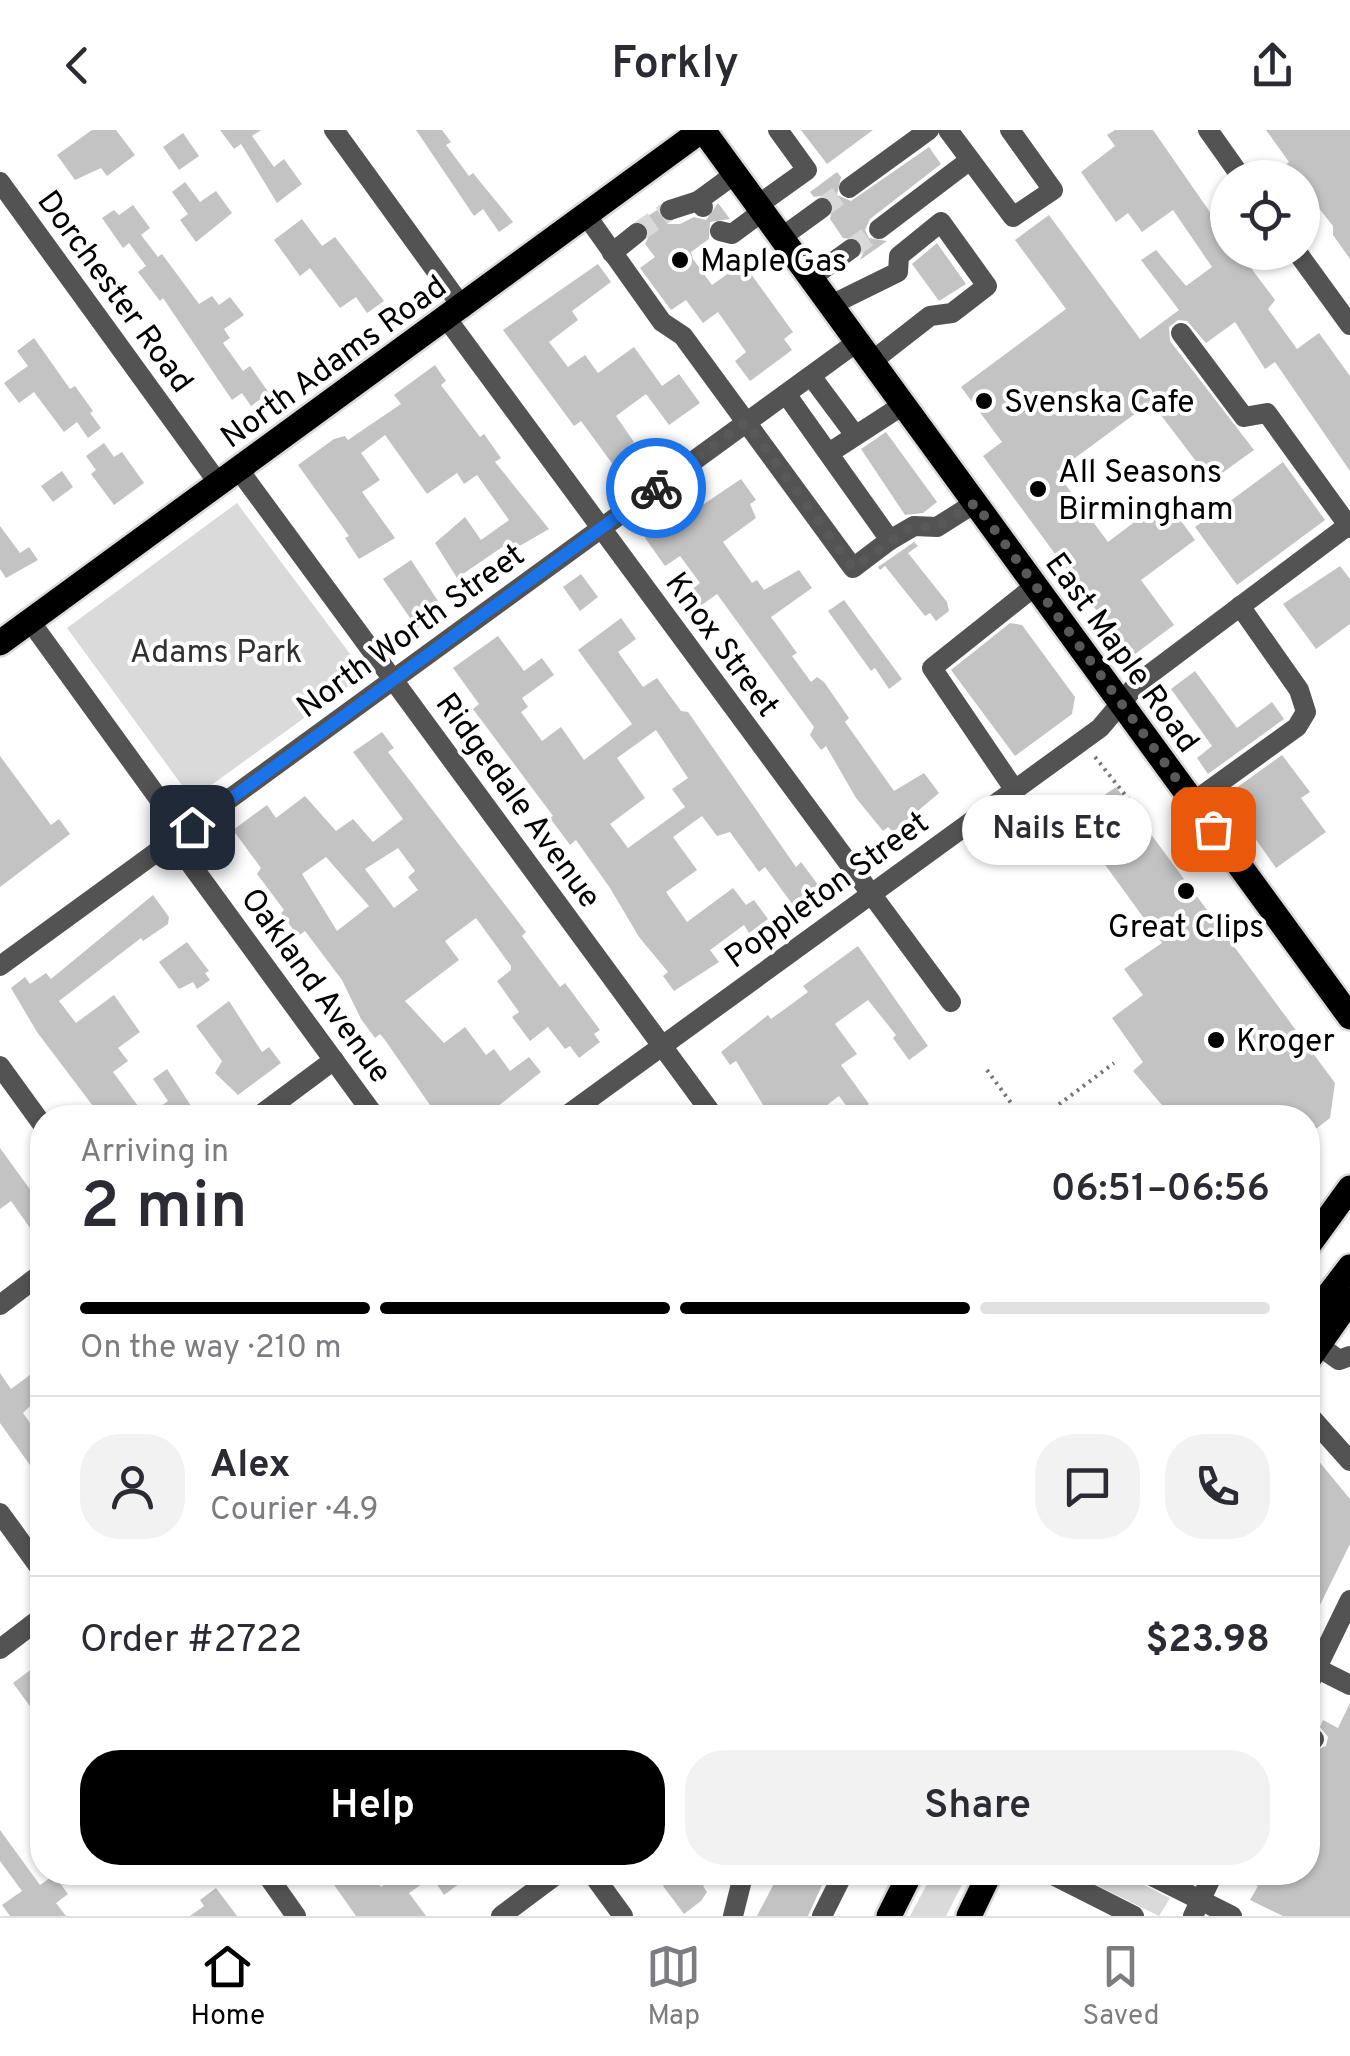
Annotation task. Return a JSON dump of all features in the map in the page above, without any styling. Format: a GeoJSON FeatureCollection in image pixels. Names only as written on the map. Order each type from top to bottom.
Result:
{"type":"FeatureCollection","features":[{"type":"Feature","properties":{"kind":"main road","name":"North Adams Road"},"geometry":{"type":"LineString","coordinates":[[0,643],[703,130]]}},
{"type":"Feature","properties":{"kind":"main road","name":"East Maple Road"},"geometry":{"type":"LineString","coordinates":[[703,130],[1350,1017]]}},
{"type":"Feature","properties":{"kind":"main road"},"geometry":{"type":"LineString","coordinates":[[1320,1229],[1350,1188]]}},
{"type":"Feature","properties":{"kind":"main road"},"geometry":{"type":"LineString","coordinates":[[1320,1325],[1350,1267]]}},
{"type":"Feature","properties":{"kind":"main road"},"geometry":{"type":"LineString","coordinates":[[1320,1332],[1350,1300]]}},
{"type":"Feature","properties":{"kind":"main road"},"geometry":{"type":"LineString","coordinates":[[889,1916],[905,1885]]}},
{"type":"Feature","properties":{"kind":"main road"},"geometry":{"type":"LineString","coordinates":[[968,1916],[984,1885]]}},
{"type":"Feature","properties":{"kind":"street","name":"Knox Street"},"geometry":{"type":"LineString","coordinates":[[334,130],[600,528],[951,1002]]}},
{"type":"Feature","properties":{"kind":"street"},"geometry":{"type":"LineString","coordinates":[[720,231],[732,234],[806,170],[778,130]]}},
{"type":"Feature","properties":{"kind":"street"},"geometry":{"type":"LineString","coordinates":[[849,188],[929,130]]}},
{"type":"Feature","properties":{"kind":"street"},"geometry":{"type":"LineString","coordinates":[[948,130],[1014,218],[1053,190],[1010,130]]}},
{"type":"Feature","properties":{"kind":"street"},"geometry":{"type":"LineString","coordinates":[[1208,130],[1229,160]]}},
{"type":"Feature","properties":{"kind":"street"},"geometry":{"type":"LineString","coordinates":[[879,229],[970,160]]}},
{"type":"Feature","properties":{"kind":"street"},"geometry":{"type":"LineString","coordinates":[[670,210],[700,204],[735,174]]}},
{"type":"Feature","properties":{"kind":"street","name":"Dorchester Road"},"geometry":{"type":"LineString","coordinates":[[0,182],[229,477]]}},
{"type":"Feature","properties":{"kind":"street"},"geometry":{"type":"LineString","coordinates":[[782,237],[822,208]]}},
{"type":"Feature","properties":{"kind":"street"},"geometry":{"type":"LineString","coordinates":[[586,215],[662,322],[683,336],[853,568],[914,526],[937,527],[975,503]]}},
{"type":"Feature","properties":{"kind":"street","name":"North Worth Street"},"geometry":{"type":"LineString","coordinates":[[0,966],[810,376],[930,316],[952,314],[988,286],[941,222],[899,256],[898,272],[830,305]]}},
{"type":"Feature","properties":{"kind":"street"},"geometry":{"type":"LineString","coordinates":[[612,253],[637,233]]}},
{"type":"Feature","properties":{"kind":"street"},"geometry":{"type":"LineString","coordinates":[[811,278],[852,249]]}},
{"type":"Feature","properties":{"kind":"street"},"geometry":{"type":"LineString","coordinates":[[1310,270],[1350,325]]}},
{"type":"Feature","properties":{"kind":"street"},"geometry":{"type":"LineString","coordinates":[[1182,333],[1244,417],[1266,413],[1349,526]]}},
{"type":"Feature","properties":{"kind":"street"},"geometry":{"type":"LineString","coordinates":[[810,376],[856,434]]}},
{"type":"Feature","properties":{"kind":"street"},"geometry":{"type":"LineString","coordinates":[[786,394],[890,540]]}},
{"type":"Feature","properties":{"kind":"street"},"geometry":{"type":"LineString","coordinates":[[829,453],[903,404]]}},
{"type":"Feature","properties":{"kind":"street","name":"Ridgedale Avenue"},"geometry":{"type":"LineString","coordinates":[[229,477],[393,679],[705,1105]]}},
{"type":"Feature","properties":{"kind":"street","name":"Poppleton Street"},"geometry":{"type":"LineString","coordinates":[[580,1105],[1100,728],[1138,684],[1349,526]]}},
{"type":"Feature","properties":{"kind":"street"},"geometry":{"type":"LineString","coordinates":[[1014,790],[932,668],[1035,586]]}},
{"type":"Feature","properties":{"kind":"street"},"geometry":{"type":"LineString","coordinates":[[1193,802],[1297,727],[1306,712],[1299,690],[1240,606]]}},
{"type":"Feature","properties":{"kind":"street"},"geometry":{"type":"LineString","coordinates":[[30,622],[172,817]]}},
{"type":"Feature","properties":{"kind":"street","name":"Oakland Avenue"},"geometry":{"type":"LineString","coordinates":[[173,840],[367,1105]]}},
{"type":"Feature","properties":{"kind":"street"},"geometry":{"type":"LineString","coordinates":[[273,1105],[334,1060]]}},
{"type":"Feature","properties":{"kind":"street"},"geometry":{"type":"LineString","coordinates":[[0,1066],[30,1107]]}},
{"type":"Feature","properties":{"kind":"street"},"geometry":{"type":"LineString","coordinates":[[0,1304],[30,1282]]}},
{"type":"Feature","properties":{"kind":"street"},"geometry":{"type":"LineString","coordinates":[[1320,1348],[1339,1360],[1350,1356]]}},
{"type":"Feature","properties":{"kind":"street"},"geometry":{"type":"LineString","coordinates":[[1320,1427],[1350,1461]]}},
{"type":"Feature","properties":{"kind":"street"},"geometry":{"type":"LineString","coordinates":[[0,1513],[30,1554]]}},
{"type":"Feature","properties":{"kind":"street"},"geometry":{"type":"LineString","coordinates":[[1320,1662],[1347,1613]]}},
{"type":"Feature","properties":{"kind":"street"},"geometry":{"type":"LineString","coordinates":[[0,1648],[30,1626]]}},
{"type":"Feature","properties":{"kind":"street"},"geometry":{"type":"LineString","coordinates":[[1320,1679],[1350,1685]]}},
{"type":"Feature","properties":{"kind":"street"},"geometry":{"type":"LineString","coordinates":[[273,1885],[296,1916]]}},
{"type":"Feature","properties":{"kind":"street"},"geometry":{"type":"LineString","coordinates":[[501,1916],[543,1885]]}},
{"type":"Feature","properties":{"kind":"street"},"geometry":{"type":"LineString","coordinates":[[600,1885],[623,1916]]}},
{"type":"Feature","properties":{"kind":"street"},"geometry":{"type":"LineString","coordinates":[[734,1916],[741,1885]]}},
{"type":"Feature","properties":{"kind":"street"},"geometry":{"type":"LineString","coordinates":[[822,1916],[838,1885]]}},
{"type":"Feature","properties":{"kind":"street"},"geometry":{"type":"LineString","coordinates":[[1073,1885],[1134,1916]]}},
{"type":"Feature","properties":{"kind":"street"},"geometry":{"type":"LineString","coordinates":[[1163,1885],[1197,1908],[1232,1916]]}},
{"type":"Feature","properties":{"kind":"street"},"geometry":{"type":"LineString","coordinates":[[1197,1908],[1208,1885]]}},
{"type":"Feature","properties":{"kind":"path"},"geometry":{"type":"LineString","coordinates":[[1096,756],[1130,801]]}},
{"type":"Feature","properties":{"kind":"path"},"geometry":{"type":"LineString","coordinates":[[1058,1105],[1114,1063]]}},
{"type":"Feature","properties":{"kind":"path"},"geometry":{"type":"LineString","coordinates":[[987,1070],[1013,1105]]}},
{"type":"Feature","properties":{"kind":"green space","name":"Adams Park"},"geometry":{"type":"Polygon","coordinates":[[[237,503],[365,674],[192,799],[67,628],[237,503]]]}},
{"type":"Feature","properties":{"kind":"green space"},"geometry":{"type":"Polygon","coordinates":[[[927,1885],[962,1885],[946,1916],[910,1916],[927,1885]]]}},
{"type":"Feature","properties":{"kind":"green space"},"geometry":{"type":"Polygon","coordinates":[[[1096,1885],[1143,1885],[1170,1898],[1159,1916],[1096,1885]]]}},
{"type":"Feature","properties":{"kind":"building"},"geometry":{"type":"Polygon","coordinates":[[[92,130],[116,130],[135,155],[107,176],[101,168],[75,180],[57,155],[92,130]]]}},
{"type":"Feature","properties":{"kind":"building"},"geometry":{"type":"Polygon","coordinates":[[[220,130],[261,130],[252,136],[274,167],[284,159],[302,184],[277,203],[241,144],[234,149],[220,130]]]}},
{"type":"Feature","properties":{"kind":"building"},"geometry":{"type":"Polygon","coordinates":[[[416,130],[442,130],[451,142],[446,145],[469,176],[473,173],[513,222],[499,232],[483,209],[474,216],[416,130]]]}},
{"type":"Feature","properties":{"kind":"building"},"geometry":{"type":"Polygon","coordinates":[[[801,130],[873,130],[827,164],[801,130]]]}},
{"type":"Feature","properties":{"kind":"building"},"geometry":{"type":"Polygon","coordinates":[[[1115,130],[1153,130],[1210,212],[1210,264],[1173,210],[1142,232],[1128,213],[1116,222],[1081,172],[1115,146],[1107,135],[1115,130]]]}},
{"type":"Feature","properties":{"kind":"building"},"geometry":{"type":"Polygon","coordinates":[[[1266,130],[1350,130],[1350,259],[1320,210],[1320,160],[1288,160],[1266,130]]]}},
{"type":"Feature","properties":{"kind":"building"},"geometry":{"type":"Polygon","coordinates":[[[183,133],[199,156],[179,170],[163,147],[183,133]]]}},
{"type":"Feature","properties":{"kind":"building"},"geometry":{"type":"Polygon","coordinates":[[[929,147],[941,164],[870,219],[865,230],[869,238],[887,241],[860,260],[865,249],[861,240],[843,238],[830,219],[834,201],[827,195],[814,197],[810,192],[837,172],[841,177],[837,195],[851,201],[929,147]]]}},
{"type":"Feature","properties":{"kind":"building"},"geometry":{"type":"Polygon","coordinates":[[[185,182],[200,202],[216,191],[232,213],[196,242],[180,220],[188,214],[172,192],[185,182]]]}},
{"type":"Feature","properties":{"kind":"building"},"geometry":{"type":"Polygon","coordinates":[[[718,203],[730,219],[710,222],[709,239],[691,252],[693,259],[712,285],[743,263],[793,332],[784,339],[792,350],[750,381],[735,361],[746,352],[718,312],[703,323],[686,300],[671,310],[640,268],[655,257],[645,244],[651,232],[642,220],[657,210],[668,224],[680,224],[694,217],[706,220],[718,203]]]}},
{"type":"Feature","properties":{"kind":"building"},"geometry":{"type":"Polygon","coordinates":[[[133,205],[150,228],[141,235],[158,257],[162,254],[199,304],[212,296],[219,305],[230,297],[244,315],[224,329],[230,338],[223,343],[243,371],[250,366],[269,393],[251,406],[242,393],[232,400],[163,298],[160,301],[138,272],[146,266],[129,243],[123,248],[102,218],[114,210],[119,215],[133,205]]]}},
{"type":"Feature","properties":{"kind":"building"},"geometry":{"type":"Polygon","coordinates":[[[1049,215],[1140,339],[1179,310],[1141,260],[1156,250],[1186,286],[1210,268],[1252,270],[1275,300],[1268,309],[1297,349],[1319,333],[1350,376],[1350,471],[1275,362],[1265,369],[1235,322],[1206,343],[1187,321],[1178,320],[1169,327],[1170,341],[1254,450],[1211,481],[1151,402],[1056,472],[1108,542],[1165,499],[1195,540],[1141,580],[1174,625],[1131,657],[983,456],[1002,442],[961,387],[1066,309],[1015,240],[1049,215]]]}},
{"type":"Feature","properties":{"kind":"building"},"geometry":{"type":"Polygon","coordinates":[[[302,219],[322,246],[335,237],[384,301],[367,313],[356,297],[340,308],[310,268],[300,276],[274,240],[302,219]]]}},
{"type":"Feature","properties":{"kind":"building"},"geometry":{"type":"Polygon","coordinates":[[[937,243],[966,284],[939,301],[912,264],[937,243]]]}},
{"type":"Feature","properties":{"kind":"building"},"geometry":{"type":"Polygon","coordinates":[[[598,264],[611,282],[572,311],[578,320],[549,342],[568,367],[585,355],[598,373],[634,347],[662,386],[679,374],[700,403],[669,425],[646,394],[616,416],[634,442],[628,446],[633,452],[614,466],[581,421],[574,426],[503,330],[598,264]]]}},
{"type":"Feature","properties":{"kind":"building"},"geometry":{"type":"Polygon","coordinates":[[[34,338],[70,389],[75,386],[93,411],[90,413],[101,428],[88,438],[77,422],[64,432],[34,392],[19,403],[4,383],[28,366],[17,351],[34,338]]]}},
{"type":"Feature","properties":{"kind":"building"},"geometry":{"type":"Polygon","coordinates":[[[435,365],[446,381],[441,385],[480,437],[484,434],[501,458],[495,462],[549,529],[516,548],[511,541],[457,578],[435,543],[465,517],[481,540],[509,520],[477,475],[464,484],[457,473],[427,494],[385,435],[361,453],[380,480],[362,492],[395,538],[359,559],[345,538],[349,536],[298,465],[334,439],[345,436],[348,440],[401,404],[394,395],[435,365]]]}},
{"type":"Feature","properties":{"kind":"building"},"geometry":{"type":"Polygon","coordinates":[[[886,432],[937,502],[923,513],[905,515],[861,449],[886,432]]]}},
{"type":"Feature","properties":{"kind":"building"},"geometry":{"type":"Polygon","coordinates":[[[104,443],[114,457],[122,452],[144,483],[114,505],[91,474],[96,470],[86,456],[104,443]]]}},
{"type":"Feature","properties":{"kind":"building"},"geometry":{"type":"Polygon","coordinates":[[[1283,462],[1325,520],[1237,585],[1195,527],[1283,462]]]}},
{"type":"Feature","properties":{"kind":"building"},"geometry":{"type":"Polygon","coordinates":[[[62,471],[73,487],[53,502],[41,486],[62,471]]]}},
{"type":"Feature","properties":{"kind":"building"},"geometry":{"type":"Polygon","coordinates":[[[741,479],[756,500],[750,504],[756,518],[723,542],[752,583],[757,580],[764,590],[799,570],[812,588],[771,617],[797,653],[792,656],[811,682],[817,677],[824,682],[849,718],[845,722],[894,791],[924,773],[939,793],[893,832],[888,827],[883,831],[856,798],[826,746],[821,750],[810,735],[814,727],[717,594],[699,607],[688,592],[700,583],[680,556],[665,566],[645,538],[661,526],[664,531],[741,479]]]}},
{"type":"Feature","properties":{"kind":"building"},"geometry":{"type":"Polygon","coordinates":[[[0,526],[20,553],[29,547],[38,560],[6,578],[0,569],[0,526]]]}},
{"type":"Feature","properties":{"kind":"building"},"geometry":{"type":"Polygon","coordinates":[[[914,542],[918,546],[908,553],[947,602],[949,611],[936,621],[930,613],[925,616],[885,566],[880,570],[878,567],[914,542]]]}},
{"type":"Feature","properties":{"kind":"building"},"geometry":{"type":"Polygon","coordinates":[[[411,560],[438,601],[424,611],[429,619],[417,628],[383,579],[411,560]]]}},
{"type":"Feature","properties":{"kind":"building"},"geometry":{"type":"Polygon","coordinates":[[[1340,566],[1350,579],[1350,624],[1316,649],[1283,604],[1340,566]]]}},
{"type":"Feature","properties":{"kind":"building"},"geometry":{"type":"Polygon","coordinates":[[[581,574],[598,597],[580,611],[563,587],[581,574]]]}},
{"type":"Feature","properties":{"kind":"building"},"geometry":{"type":"Polygon","coordinates":[[[844,600],[902,679],[889,689],[875,668],[871,671],[828,611],[844,600]]]}},
{"type":"Feature","properties":{"kind":"building"},"geometry":{"type":"Polygon","coordinates":[[[621,618],[636,639],[618,652],[643,687],[657,678],[681,711],[688,712],[796,867],[801,862],[819,886],[793,905],[765,867],[759,872],[730,832],[717,836],[702,816],[673,837],[697,870],[666,892],[687,922],[733,888],[746,905],[754,900],[768,919],[749,933],[744,925],[710,950],[719,962],[674,991],[663,976],[668,972],[639,937],[576,840],[570,845],[473,709],[479,704],[453,668],[498,636],[524,671],[542,658],[554,675],[522,698],[528,707],[521,712],[542,741],[561,727],[584,760],[632,724],[578,650],[621,618]],[[656,730],[617,758],[645,798],[610,824],[628,848],[685,807],[672,789],[688,778],[656,730]]]}},
{"type":"Feature","properties":{"kind":"building"},"geometry":{"type":"Polygon","coordinates":[[[1010,623],[1022,625],[1075,697],[1072,714],[1015,756],[951,670],[1010,623]]]}},
{"type":"Feature","properties":{"kind":"building"},"geometry":{"type":"Polygon","coordinates":[[[1195,671],[1237,728],[1272,702],[1284,719],[1208,774],[1197,758],[1212,746],[1171,689],[1195,671]]]}},
{"type":"Feature","properties":{"kind":"building"},"geometry":{"type":"Polygon","coordinates":[[[382,732],[394,748],[388,752],[526,932],[522,936],[560,987],[565,983],[600,1030],[594,1034],[600,1042],[579,1058],[570,1046],[565,1049],[548,1027],[530,1041],[512,1017],[519,1012],[497,981],[511,966],[476,918],[445,941],[459,960],[405,1001],[444,1043],[465,1027],[486,1055],[494,1049],[510,1071],[529,1057],[541,1072],[500,1105],[430,1105],[385,1040],[380,1034],[375,1038],[361,1019],[342,980],[305,931],[298,936],[281,913],[284,910],[257,874],[261,868],[233,830],[267,805],[276,818],[305,796],[336,831],[353,819],[373,842],[403,819],[353,752],[382,732]],[[398,848],[365,869],[394,908],[418,890],[408,877],[415,871],[398,848]],[[326,857],[302,874],[337,931],[369,906],[326,857]]]}},
{"type":"Feature","properties":{"kind":"building"},"geometry":{"type":"Polygon","coordinates":[[[1282,755],[1310,792],[1301,798],[1326,832],[1276,868],[1225,796],[1282,755]]]}},
{"type":"Feature","properties":{"kind":"building"},"geometry":{"type":"Polygon","coordinates":[[[0,756],[51,825],[59,819],[70,834],[0,887],[0,756]]]}},
{"type":"Feature","properties":{"kind":"building","name":"Kroger"},"geometry":{"type":"Polygon","coordinates":[[[1116,787],[1335,1083],[1330,1118],[1320,1126],[1320,1105],[1162,1105],[1133,1071],[1143,1062],[1112,1018],[1143,995],[1124,969],[1162,943],[1071,818],[1116,787]]]}},
{"type":"Feature","properties":{"kind":"building"},"geometry":{"type":"Polygon","coordinates":[[[153,895],[169,917],[168,924],[143,941],[141,938],[59,1001],[76,1023],[114,995],[140,1032],[118,1048],[128,1061],[113,1072],[137,1105],[92,1105],[37,1032],[11,988],[25,977],[30,984],[46,973],[51,979],[153,895]]]}},
{"type":"Feature","properties":{"kind":"building"},"geometry":{"type":"Polygon","coordinates":[[[187,942],[209,971],[205,973],[210,980],[197,989],[193,982],[179,989],[159,962],[187,942]]]}},
{"type":"Feature","properties":{"kind":"building"},"geometry":{"type":"Polygon","coordinates":[[[858,946],[928,1046],[909,1060],[893,1038],[896,1035],[868,1000],[835,1024],[857,1054],[841,1065],[869,1104],[846,1105],[839,1096],[827,1105],[763,1105],[736,1061],[730,1065],[721,1052],[768,1015],[771,1019],[808,992],[803,986],[858,946]]]}},
{"type":"Feature","properties":{"kind":"building"},"geometry":{"type":"Polygon","coordinates":[[[229,1001],[262,1052],[269,1047],[281,1063],[238,1095],[215,1073],[222,1061],[196,1026],[229,1001]]]}},
{"type":"Feature","properties":{"kind":"building"},"geometry":{"type":"Polygon","coordinates":[[[167,1069],[191,1105],[162,1105],[168,1101],[153,1079],[167,1069]]]}},
{"type":"Feature","properties":{"kind":"building"},"geometry":{"type":"Polygon","coordinates":[[[0,1148],[30,1189],[30,1228],[11,1201],[0,1209],[0,1148]]]}},
{"type":"Feature","properties":{"kind":"building"},"geometry":{"type":"Polygon","coordinates":[[[0,1373],[11,1389],[30,1375],[30,1406],[23,1413],[30,1423],[30,1465],[0,1423],[0,1373]]]}},
{"type":"Feature","properties":{"kind":"building"},"geometry":{"type":"Polygon","coordinates":[[[1320,1463],[1350,1499],[1350,1544],[1320,1605],[1320,1463]]]}},
{"type":"Feature","properties":{"kind":"building"},"geometry":{"type":"Polygon","coordinates":[[[30,1670],[30,1706],[13,1683],[30,1670]]]}},
{"type":"Feature","properties":{"kind":"building"},"geometry":{"type":"Polygon","coordinates":[[[1350,1703],[1350,1916],[1283,1916],[1250,1900],[1256,1885],[1320,1885],[1320,1748],[1326,1746],[1328,1737],[1320,1727],[1323,1720],[1338,1728],[1350,1703]]]}},
{"type":"Feature","properties":{"kind":"building"},"geometry":{"type":"Polygon","coordinates":[[[0,1830],[30,1871],[30,1885],[61,1885],[68,1894],[56,1903],[66,1916],[10,1916],[2,1905],[22,1891],[0,1861],[0,1830]]]}},
{"type":"Feature","properties":{"kind":"building"},"geometry":{"type":"Polygon","coordinates":[[[334,1885],[420,1885],[409,1893],[426,1916],[356,1916],[334,1885]]]}},
{"type":"Feature","properties":{"kind":"building"},"geometry":{"type":"Polygon","coordinates":[[[437,1885],[457,1885],[444,1895],[437,1885]]]}},
{"type":"Feature","properties":{"kind":"building"},"geometry":{"type":"Polygon","coordinates":[[[704,1885],[707,1892],[684,1914],[663,1886],[704,1885]]]}},
{"type":"Feature","properties":{"kind":"building"},"geometry":{"type":"Polygon","coordinates":[[[773,1885],[822,1885],[808,1916],[757,1916],[773,1885]]]}},
{"type":"Feature","properties":{"kind":"building"},"geometry":{"type":"Polygon","coordinates":[[[216,1888],[237,1916],[190,1916],[204,1906],[200,1900],[216,1888]]]}},
{"type":"Feature","properties":{"kind":"tunnel"},"geometry":{"type":"LineString","coordinates":[[822,208],[849,188]]}},
{"type":"Feature","properties":{"kind":"tunnel"},"geometry":{"type":"LineString","coordinates":[[637,233],[670,210]]}},
{"type":"Feature","properties":{"kind":"tunnel"},"geometry":{"type":"LineString","coordinates":[[851,249],[879,229]]}},
{"type":"Feature","properties":{"kind":"way so far"},"geometry":{"type":"LineString","coordinates":[[656,488],[746,422],[853,568],[911,527],[937,527],[975,503],[1213,829]]}},
{"type":"Feature","properties":{"kind":"place","name":"Maple Gas"},"geometry":{"type":"Point","coordinates":[680,260]}},
{"type":"Feature","properties":{"kind":"place","name":"Svenska Cafe"},"geometry":{"type":"Point","coordinates":[984,401]}},
{"type":"Feature","properties":{"kind":"place","name":"All Seasons Birmingham"},"geometry":{"type":"Point","coordinates":[1038,489]}},
{"type":"Feature","properties":{"kind":"place","name":"Nails Etc"},"geometry":{"type":"Point","coordinates":[1213,829]}},
{"type":"Feature","properties":{"kind":"place","name":"Great Clips"},"geometry":{"type":"Point","coordinates":[1186,891]}},
{"type":"Feature","properties":{"kind":"place","name":"Kroger"},"geometry":{"type":"Point","coordinates":[1216,1040]}},
{"type":"Feature","properties":{"kind":"route"},"geometry":{"type":"LineString","coordinates":[[192,827],[656,488]]}}]}
